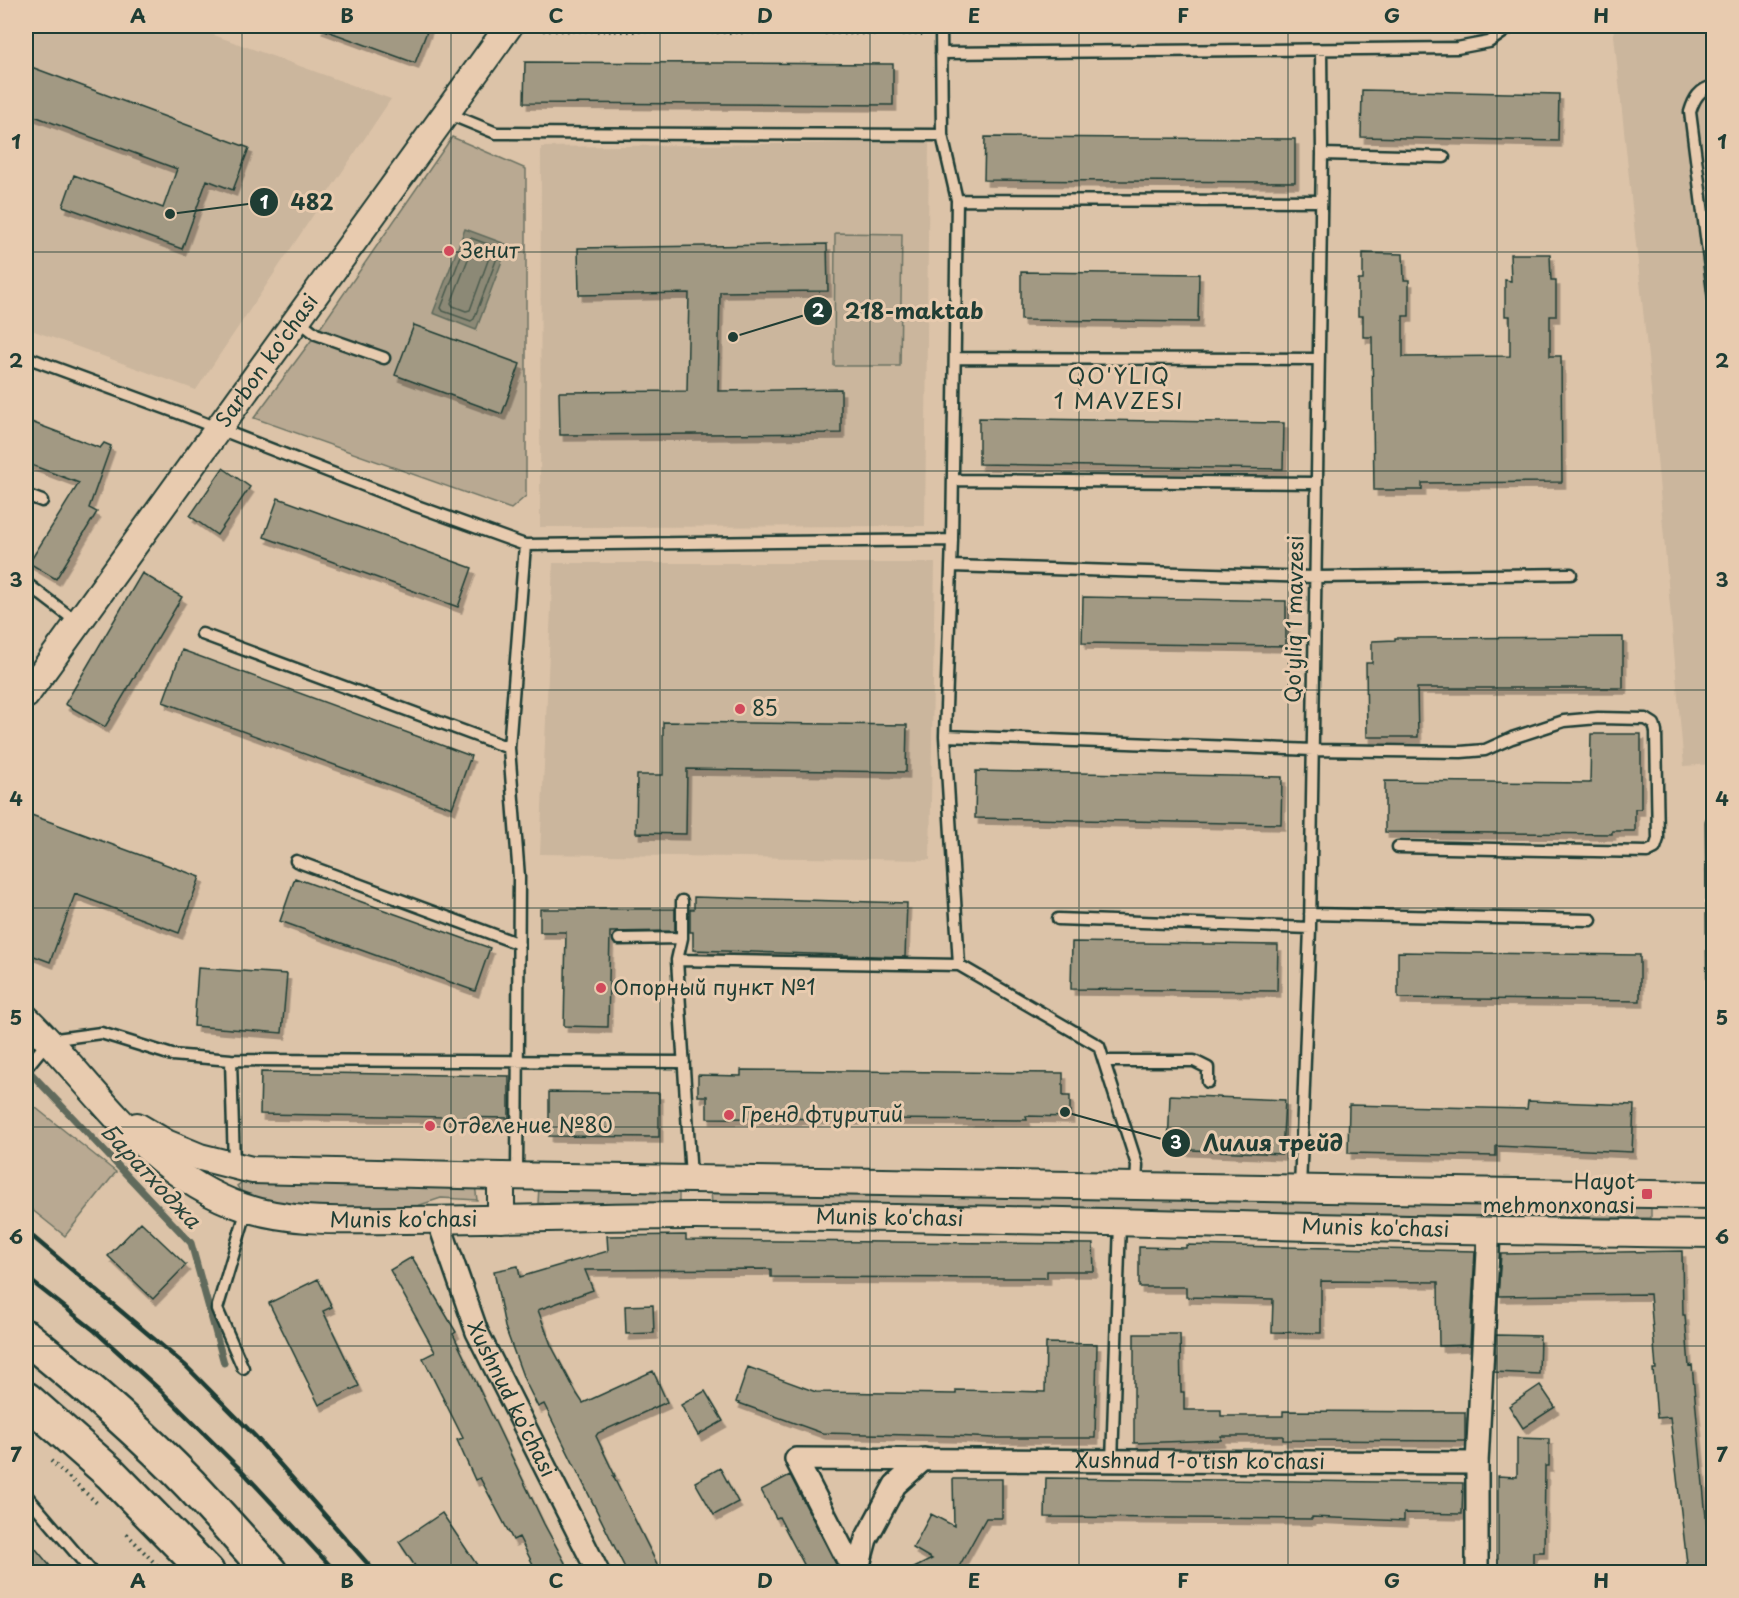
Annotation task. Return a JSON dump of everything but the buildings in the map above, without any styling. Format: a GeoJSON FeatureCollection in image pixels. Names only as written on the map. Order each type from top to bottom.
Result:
{"type":"FeatureCollection","features":[{"type":"Feature","properties":{"kind":"highway"},"geometry":{"type":"LineString","coordinates":[[26,1337],[75,1377],[152,1446],[270,1572]]}},
{"type":"Feature","properties":{"kind":"highway"},"geometry":{"type":"LineString","coordinates":[[26,1399],[110,1473],[207,1572]]}},
{"type":"Feature","properties":{"kind":"street","name":"Sarbon ko'chasi"},"geometry":{"type":"LineString","coordinates":[[26,695],[507,28]]}},
{"type":"Feature","properties":{"kind":"street","name":"Munis ko'chasi"},"geometry":{"type":"LineString","coordinates":[[26,1018],[146,1149],[169,1167],[193,1184],[220,1198],[248,1209],[285,1216],[323,1220],[693,1216],[1489,1232],[1713,1234]]}},
{"type":"Feature","properties":{"kind":"street","name":"Munis ko'chasi"},"geometry":{"type":"LineString","coordinates":[[104,1104],[166,1143],[200,1157],[252,1170],[1713,1195]]}},
{"type":"Feature","properties":{"kind":"street"},"geometry":{"type":"LineString","coordinates":[[501,1219],[509,1176]]}},
{"type":"Feature","properties":{"kind":"street"},"geometry":{"type":"LineString","coordinates":[[691,1177],[693,1216]]}},
{"type":"Feature","properties":{"kind":"street","name":"Xushnud ko'chasi"},"geometry":{"type":"LineString","coordinates":[[438,1220],[477,1332],[598,1572]]}},
{"type":"Feature","properties":{"kind":"street"},"geometry":{"type":"LineString","coordinates":[[1477,1572],[1478,1463],[1489,1232]]}},
{"type":"Feature","properties":{"kind":"street","name":"Xushnud 1-o'tish ko'chasi"},"geometry":{"type":"LineString","coordinates":[[856,1572],[796,1459],[1478,1463]]}},
{"type":"Feature","properties":{"kind":"street","name":"Xushnud 1-o'tish ko'chasi"},"geometry":{"type":"LineString","coordinates":[[856,1572],[866,1539],[896,1485],[924,1459]]}},
{"type":"Feature","properties":{"kind":"lane"},"geometry":{"type":"LineString","coordinates":[[941,53],[1457,48],[1489,42],[1512,26]]}},
{"type":"Feature","properties":{"kind":"lane"},"geometry":{"type":"LineString","coordinates":[[941,30],[942,135],[957,200],[954,480],[945,736],[959,964]]}},
{"type":"Feature","properties":{"kind":"lane","name":"Qo'yliq 1 mavzesi"},"geometry":{"type":"LineString","coordinates":[[1300,1189],[1310,928],[1322,154],[1321,50]]}},
{"type":"Feature","properties":{"kind":"lane"},"geometry":{"type":"LineString","coordinates":[[1713,86],[1706,87],[1694,99],[1689,112],[1713,299]]}},
{"type":"Feature","properties":{"kind":"lane"},"geometry":{"type":"LineString","coordinates":[[446,112],[496,133],[942,135]]}},
{"type":"Feature","properties":{"kind":"lane"},"geometry":{"type":"LineString","coordinates":[[1322,154],[1444,157]]}},
{"type":"Feature","properties":{"kind":"lane"},"geometry":{"type":"LineString","coordinates":[[957,200],[1321,201]]}},
{"type":"Feature","properties":{"kind":"lane"},"geometry":{"type":"LineString","coordinates":[[298,319],[316,334],[384,358]]}},
{"type":"Feature","properties":{"kind":"lane"},"geometry":{"type":"LineString","coordinates":[[26,357],[525,545],[952,540]]}},
{"type":"Feature","properties":{"kind":"lane"},"geometry":{"type":"LineString","coordinates":[[956,358],[1318,359]]}},
{"type":"Feature","properties":{"kind":"lane"},"geometry":{"type":"LineString","coordinates":[[954,480],[1317,483]]}},
{"type":"Feature","properties":{"kind":"lane"},"geometry":{"type":"LineString","coordinates":[[26,495],[42,501]]}},
{"type":"Feature","properties":{"kind":"lane"},"geometry":{"type":"LineString","coordinates":[[509,1176],[519,1062],[519,877],[509,748],[525,545]]}},
{"type":"Feature","properties":{"kind":"lane"},"geometry":{"type":"LineString","coordinates":[[951,566],[1316,577],[1571,574]]}},
{"type":"Feature","properties":{"kind":"lane"},"geometry":{"type":"LineString","coordinates":[[26,583],[77,622]]}},
{"type":"Feature","properties":{"kind":"lane"},"geometry":{"type":"LineString","coordinates":[[202,634],[509,748]]}},
{"type":"Feature","properties":{"kind":"lane"},"geometry":{"type":"LineString","coordinates":[[945,736],[1313,750],[1461,752],[1485,750],[1512,738],[1564,721],[1598,718],[1646,719],[1654,724],[1659,839],[1655,848],[1647,852],[1398,847]]}},
{"type":"Feature","properties":{"kind":"lane"},"geometry":{"type":"LineString","coordinates":[[1713,818],[1713,1034]]}},
{"type":"Feature","properties":{"kind":"lane"},"geometry":{"type":"LineString","coordinates":[[296,861],[519,944]]}},
{"type":"Feature","properties":{"kind":"lane"},"geometry":{"type":"LineString","coordinates":[[682,901],[682,938],[677,960],[691,1177]]}},
{"type":"Feature","properties":{"kind":"lane"},"geometry":{"type":"LineString","coordinates":[[1310,914],[1591,920]]}},
{"type":"Feature","properties":{"kind":"lane"},"geometry":{"type":"LineString","coordinates":[[1058,919],[1310,928]]}},
{"type":"Feature","properties":{"kind":"lane"},"geometry":{"type":"LineString","coordinates":[[619,939],[682,938]]}},
{"type":"Feature","properties":{"kind":"lane"},"geometry":{"type":"LineString","coordinates":[[677,960],[959,964],[1100,1046],[1137,1165],[1136,1185]]}},
{"type":"Feature","properties":{"kind":"lane"},"geometry":{"type":"LineString","coordinates":[[26,1068],[49,1041],[101,1033],[172,1055],[231,1060],[684,1062]]}},
{"type":"Feature","properties":{"kind":"lane"},"geometry":{"type":"LineString","coordinates":[[231,1060],[234,1166]]}},
{"type":"Feature","properties":{"kind":"lane"},"geometry":{"type":"LineString","coordinates":[[1104,1061],[1194,1061],[1208,1068],[1208,1082]]}},
{"type":"Feature","properties":{"kind":"lane"},"geometry":{"type":"LineString","coordinates":[[243,1368],[217,1309],[248,1209]]}},
{"type":"Feature","properties":{"kind":"lane"},"geometry":{"type":"LineString","coordinates":[[1113,1462],[1120,1223]]}},
{"type":"Feature","properties":{"kind":"lane"},"geometry":{"type":"LineString","coordinates":[[26,1496],[92,1572]]}},
{"type":"Feature","properties":{"kind":"path"},"geometry":{"type":"LineString","coordinates":[[507,28],[941,30]]}},
{"type":"Feature","properties":{"kind":"path"},"geometry":{"type":"LineString","coordinates":[[26,1439],[39,1451]]}},
{"type":"Feature","properties":{"kind":"path"},"geometry":{"type":"LineString","coordinates":[[47,1458],[106,1511]]}},
{"type":"Feature","properties":{"kind":"path"},"geometry":{"type":"LineString","coordinates":[[122,1529],[163,1572]]}},
{"type":"Feature","properties":{"kind":"shaded area"},"geometry":{"type":"Polygon","coordinates":[[[26,26],[189,26],[391,99],[196,390],[26,328],[26,26]]]}},
{"type":"Feature","properties":{"kind":"shaded area"},"geometry":{"type":"Polygon","coordinates":[[[1613,26],[1713,26],[1713,764],[1684,766],[1649,367],[1613,26]]]}},
{"type":"Feature","properties":{"kind":"shaded area","name":"Зенит"},"geometry":{"type":"Polygon","coordinates":[[[452,137],[526,169],[526,496],[511,509],[254,418],[316,334],[452,137]]]}},
{"type":"Feature","properties":{"kind":"shaded area"},"geometry":{"type":"Polygon","coordinates":[[[929,142],[925,526],[540,527],[541,147],[929,142]]]}},
{"type":"Feature","properties":{"kind":"shaded area"},"geometry":{"type":"Polygon","coordinates":[[[835,233],[902,234],[900,366],[834,366],[835,233]]]}},
{"type":"Feature","properties":{"kind":"shaded area","name":"85"},"geometry":{"type":"Polygon","coordinates":[[[553,563],[935,563],[930,860],[540,854],[553,563]]]}},
{"type":"Feature","properties":{"kind":"shaded area"},"geometry":{"type":"Polygon","coordinates":[[[26,1100],[116,1172],[65,1236],[26,1205],[26,1100]]]}},
{"type":"Feature","properties":{"kind":"shaded area"},"geometry":{"type":"Polygon","coordinates":[[[246,1179],[475,1185],[477,1200],[441,1198],[411,1208],[285,1206],[243,1195],[237,1186],[246,1179]]]}},
{"type":"Feature","properties":{"kind":"shaded area"},"geometry":{"type":"Polygon","coordinates":[[[539,1187],[679,1189],[679,1205],[538,1203],[539,1187]]]}},
{"type":"Feature","properties":{"kind":"shaded area"},"geometry":{"type":"Polygon","coordinates":[[[711,1190],[1651,1205],[1651,1218],[712,1205],[711,1190]]]}},
{"type":"Feature","properties":{"kind":"water"},"geometry":{"type":"Polygon","coordinates":[[[465,229],[508,245],[476,330],[433,313],[465,229]]]}},
{"type":"Feature","properties":{"kind":"waterway","name":"Баратходжа"},"geometry":{"type":"LineString","coordinates":[[26,1068],[191,1243],[224,1363]]}},
{"type":"Feature","properties":{"kind":"railway"},"geometry":{"type":"LineString","coordinates":[[26,1231],[186,1366],[255,1436],[375,1572]]}},
{"type":"Feature","properties":{"kind":"railway"},"geometry":{"type":"LineString","coordinates":[[26,1277],[95,1331],[161,1391],[243,1472],[336,1572]]}},
{"type":"Feature","properties":{"kind":"place","name":"482"},"geometry":{"type":"Point","coordinates":[170,214]}},
{"type":"Feature","properties":{"kind":"place","name":"Зенит"},"geometry":{"type":"Point","coordinates":[449,251]}},
{"type":"Feature","properties":{"kind":"place","name":"218-maktab"},"geometry":{"type":"Point","coordinates":[733,337]}},
{"type":"Feature","properties":{"kind":"place","name":"85"},"geometry":{"type":"Point","coordinates":[740,709]}},
{"type":"Feature","properties":{"kind":"place","name":"Опорный пункт №1"},"geometry":{"type":"Point","coordinates":[601,988]}},
{"type":"Feature","properties":{"kind":"place","name":"Лилия трейд"},"geometry":{"type":"Point","coordinates":[1065,1112]}},
{"type":"Feature","properties":{"kind":"place","name":"Гренд фтуритий"},"geometry":{"type":"Point","coordinates":[729,1115]}},
{"type":"Feature","properties":{"kind":"place","name":"Отделение №80"},"geometry":{"type":"Point","coordinates":[430,1126]}},
{"type":"Feature","properties":{"kind":"place","name":"Hayot mehmonxonasi"},"geometry":{"type":"Point","coordinates":[1647,1194]}},
{"type":"Feature","properties":{"kind":"district","name":"QO'YLIQ 1 MAVZESI"},"geometry":{"type":"Point","coordinates":[1119,388]}}]}
